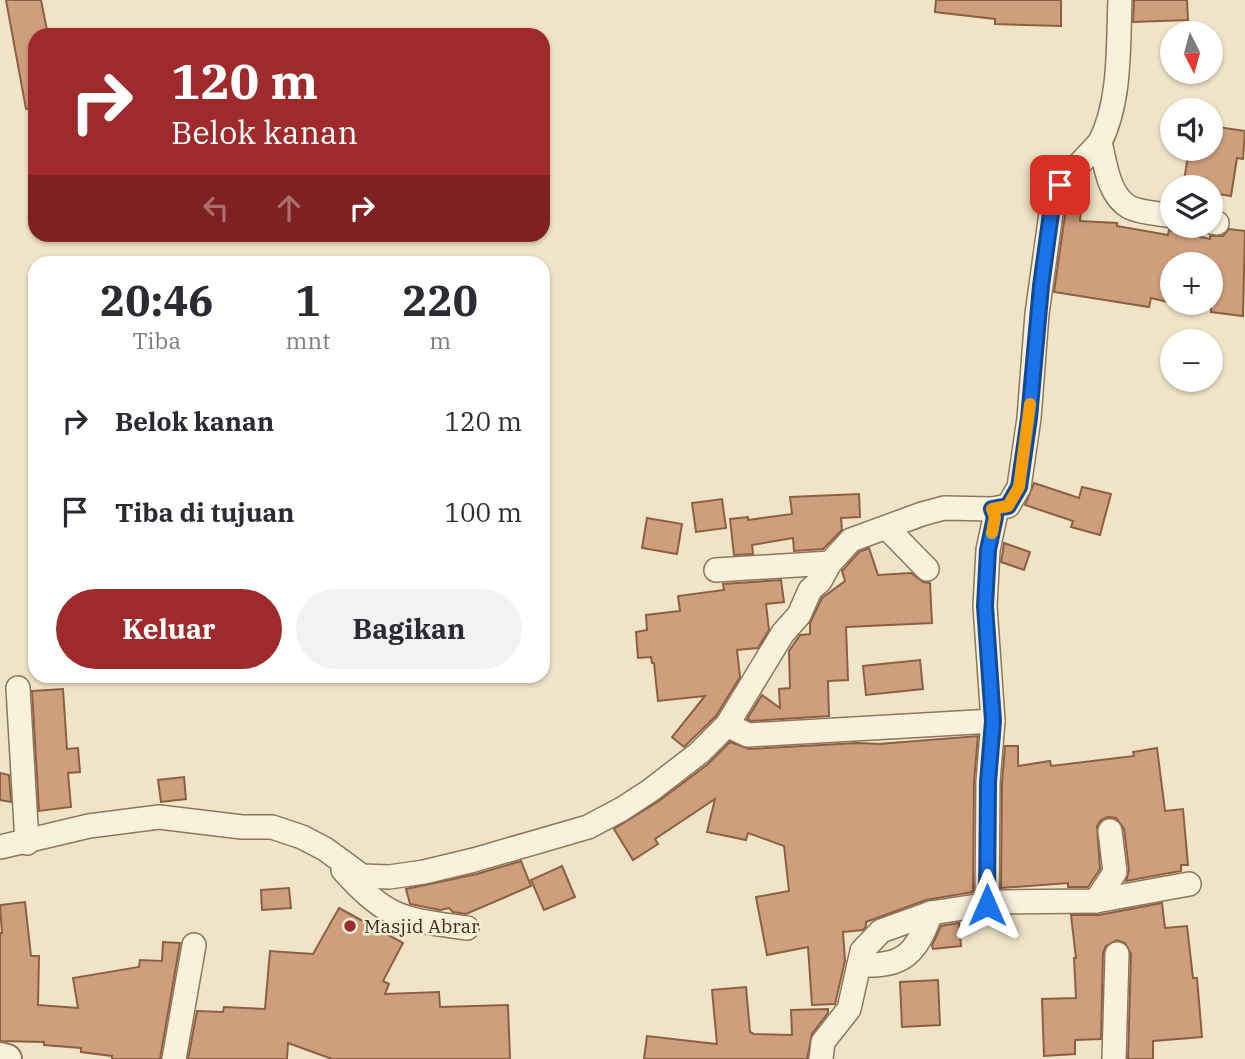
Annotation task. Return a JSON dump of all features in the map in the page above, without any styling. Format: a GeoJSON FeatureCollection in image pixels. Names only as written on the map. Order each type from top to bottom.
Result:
{"type":"FeatureCollection","features":[{"type":"Feature","properties":{"kind":"street"},"geometry":{"type":"LineString","coordinates":[[0,847],[89,827],[159,817],[242,827],[272,827],[302,837],[362,876],[389,877],[461,863],[588,827],[651,790],[699,753],[727,725],[783,634],[799,615],[810,590],[851,540],[944,508],[992,509],[1008,506],[1019,487],[1029,418],[1037,314],[1052,206],[1060,185],[1100,142],[1111,109],[1116,77],[1120,0]]}},
{"type":"Feature","properties":{"kind":"street"},"geometry":{"type":"LineString","coordinates":[[1100,142],[1113,188],[1121,201],[1130,208],[1160,214]]}},
{"type":"Feature","properties":{"kind":"street"},"geometry":{"type":"LineString","coordinates":[[987,905],[988,782],[993,721],[985,606],[988,550],[995,517],[992,509]]}},
{"type":"Feature","properties":{"kind":"street"},"geometry":{"type":"LineString","coordinates":[[887,528],[927,569]]}},
{"type":"Feature","properties":{"kind":"street"},"geometry":{"type":"LineString","coordinates":[[716,570],[830,563]]}},
{"type":"Feature","properties":{"kind":"street"},"geometry":{"type":"LineString","coordinates":[[18,688],[27,843]]}},
{"type":"Feature","properties":{"kind":"street"},"geometry":{"type":"LineString","coordinates":[[727,725],[748,735],[993,721]]}},
{"type":"Feature","properties":{"kind":"street"},"geometry":{"type":"LineString","coordinates":[[1096,901],[1115,872],[1111,831]]}},
{"type":"Feature","properties":{"kind":"street"},"geometry":{"type":"LineString","coordinates":[[324,849],[358,887],[383,909],[407,919],[467,928]]}},
{"type":"Feature","properties":{"kind":"street"},"geometry":{"type":"LineString","coordinates":[[821,1059],[823,1042],[849,1009],[862,951],[881,931],[931,913],[1025,902],[1096,901],[1189,884]]}},
{"type":"Feature","properties":{"kind":"street"},"geometry":{"type":"LineString","coordinates":[[859,965],[886,964],[910,953],[921,941],[931,913]]}},
{"type":"Feature","properties":{"kind":"street"},"geometry":{"type":"LineString","coordinates":[[174,1059],[194,946]]}},
{"type":"Feature","properties":{"kind":"street"},"geometry":{"type":"LineString","coordinates":[[1114,1059],[1117,954]]}},
{"type":"Feature","properties":{"kind":"street"},"geometry":{"type":"LineString","coordinates":[[0,1057],[7,1059]]}},
{"type":"Feature","properties":{"kind":"building"},"geometry":{"type":"Polygon","coordinates":[[[6,0],[41,0],[47,28],[28,28],[26,109],[6,0]]]}},
{"type":"Feature","properties":{"kind":"building"},"geometry":{"type":"Polygon","coordinates":[[[936,0],[1061,0],[1061,26],[995,24],[995,19],[935,12],[936,0]]]}},
{"type":"Feature","properties":{"kind":"building"},"geometry":{"type":"Polygon","coordinates":[[[1134,0],[1187,0],[1188,20],[1133,22],[1134,0]]]}},
{"type":"Feature","properties":{"kind":"building"},"geometry":{"type":"Polygon","coordinates":[[[1223,128],[1245,131],[1243,159],[1237,158],[1231,196],[1223,195],[1223,175],[1185,175],[1187,161],[1223,161],[1223,128]]]}},
{"type":"Feature","properties":{"kind":"building"},"geometry":{"type":"Polygon","coordinates":[[[1066,208],[1081,209],[1080,221],[1117,223],[1117,226],[1160,234],[1160,238],[1223,238],[1229,229],[1245,231],[1243,316],[1223,314],[1223,252],[1160,252],[1160,300],[1151,298],[1149,307],[1054,292],[1066,208]]]}},
{"type":"Feature","properties":{"kind":"building"},"geometry":{"type":"Polygon","coordinates":[[[1034,483],[1079,498],[1082,487],[1111,494],[1100,535],[1071,527],[1073,521],[1025,505],[1034,483]]]}},
{"type":"Feature","properties":{"kind":"building"},"geometry":{"type":"Polygon","coordinates":[[[859,494],[860,517],[841,518],[842,530],[823,549],[794,551],[793,538],[752,545],[753,554],[734,555],[730,519],[748,517],[748,520],[792,514],[790,497],[859,494]]]}},
{"type":"Feature","properties":{"kind":"building"},"geometry":{"type":"Polygon","coordinates":[[[722,499],[726,528],[696,532],[692,503],[722,499]]]}},
{"type":"Feature","properties":{"kind":"building"},"geometry":{"type":"Polygon","coordinates":[[[647,518],[682,524],[677,554],[642,548],[647,518]]]}},
{"type":"Feature","properties":{"kind":"building"},"geometry":{"type":"Polygon","coordinates":[[[1004,543],[1030,552],[1024,570],[1001,562],[1004,543]]]}},
{"type":"Feature","properties":{"kind":"building"},"geometry":{"type":"Polygon","coordinates":[[[869,548],[878,575],[911,573],[923,582],[930,583],[932,623],[846,627],[848,680],[828,681],[829,716],[751,721],[747,719],[762,695],[780,708],[779,689],[790,688],[789,651],[800,635],[810,634],[810,623],[822,598],[845,581],[842,571],[859,552],[869,548]]]}},
{"type":"Feature","properties":{"kind":"building"},"geometry":{"type":"Polygon","coordinates":[[[781,580],[784,602],[766,604],[769,630],[758,648],[737,650],[740,677],[716,716],[684,747],[672,737],[705,696],[658,701],[654,663],[651,657],[638,658],[636,632],[647,630],[646,615],[680,611],[678,596],[724,590],[723,584],[781,580]]]}},
{"type":"Feature","properties":{"kind":"building"},"geometry":{"type":"Polygon","coordinates":[[[920,660],[923,689],[866,695],[863,666],[920,660]]]}},
{"type":"Feature","properties":{"kind":"building"},"geometry":{"type":"Polygon","coordinates":[[[63,689],[67,749],[78,748],[80,772],[68,773],[71,807],[39,811],[32,691],[63,689]]]}},
{"type":"Feature","properties":{"kind":"building"},"geometry":{"type":"Polygon","coordinates":[[[978,736],[974,782],[973,892],[926,900],[866,922],[863,930],[843,932],[845,961],[835,1004],[812,1005],[808,947],[767,955],[756,897],[789,891],[784,846],[748,833],[746,840],[707,832],[715,799],[655,839],[658,844],[633,860],[614,829],[659,801],[708,764],[730,742],[749,749],[879,744],[978,736]]]}},
{"type":"Feature","properties":{"kind":"building"},"geometry":{"type":"Polygon","coordinates":[[[1005,746],[1018,746],[1018,766],[1050,761],[1051,766],[1134,756],[1133,752],[1157,748],[1165,811],[1183,809],[1188,865],[1181,865],[1181,871],[1126,881],[1129,870],[1124,829],[1116,818],[1108,817],[1101,820],[1097,826],[1100,869],[1088,887],[1068,887],[1068,883],[1001,888],[1005,746]]]}},
{"type":"Feature","properties":{"kind":"building"},"geometry":{"type":"Polygon","coordinates":[[[0,773],[9,775],[11,802],[0,800],[0,773]]]}},
{"type":"Feature","properties":{"kind":"building"},"geometry":{"type":"Polygon","coordinates":[[[184,777],[186,799],[161,802],[158,780],[184,777]]]}},
{"type":"Feature","properties":{"kind":"building"},"geometry":{"type":"Polygon","coordinates":[[[521,861],[531,886],[466,914],[453,912],[449,908],[440,910],[410,904],[406,889],[477,874],[521,861]]]}},
{"type":"Feature","properties":{"kind":"building"},"geometry":{"type":"Polygon","coordinates":[[[562,866],[575,897],[544,910],[531,880],[562,866]]]}},
{"type":"Feature","properties":{"kind":"building"},"geometry":{"type":"Polygon","coordinates":[[[289,888],[291,908],[262,910],[261,890],[289,888]]]}},
{"type":"Feature","properties":{"kind":"building"},"geometry":{"type":"Polygon","coordinates":[[[25,902],[31,956],[39,956],[38,1005],[78,1008],[73,978],[139,967],[140,960],[162,961],[163,942],[180,943],[160,1059],[112,1059],[112,1056],[81,1052],[81,1048],[44,1045],[44,1042],[0,1041],[0,905],[25,902]]]}},
{"type":"Feature","properties":{"kind":"building"},"geometry":{"type":"Polygon","coordinates":[[[1162,903],[1165,928],[1187,926],[1193,978],[1197,978],[1202,1037],[1153,1041],[1153,1059],[1128,1059],[1131,954],[1125,943],[1117,940],[1106,946],[1103,953],[1101,1039],[1075,1040],[1075,1054],[1044,1056],[1042,999],[1076,998],[1076,958],[1071,915],[1099,915],[1162,903]]]}},
{"type":"Feature","properties":{"kind":"building"},"geometry":{"type":"Polygon","coordinates":[[[339,908],[403,943],[383,981],[389,984],[385,994],[439,992],[440,1007],[508,1005],[510,1059],[332,1059],[288,1043],[287,1059],[188,1059],[197,1011],[223,1012],[224,1007],[265,1009],[270,951],[313,954],[339,908]]]}},
{"type":"Feature","properties":{"kind":"building"},"geometry":{"type":"Polygon","coordinates":[[[959,923],[961,946],[933,949],[932,945],[941,926],[959,923]]]}},
{"type":"Feature","properties":{"kind":"building"},"geometry":{"type":"Polygon","coordinates":[[[938,980],[940,1025],[902,1027],[900,982],[938,980]]]}},
{"type":"Feature","properties":{"kind":"building"},"geometry":{"type":"Polygon","coordinates":[[[746,987],[750,1032],[754,1034],[792,1035],[791,1010],[828,1009],[828,1013],[812,1034],[807,1059],[644,1059],[647,1036],[717,1044],[712,990],[746,987]]]}},
{"type":"Feature","properties":{"kind":"slow traffic"},"geometry":{"type":"LineString","coordinates":[[992,533],[995,517],[992,509],[1008,506],[1019,487],[1030,404]]}},
{"type":"Feature","properties":{"kind":"place","name":"Masjid Abrar"},"geometry":{"type":"Point","coordinates":[350,926]}},
{"type":"Feature","properties":{"kind":"route"},"geometry":{"type":"LineString","coordinates":[[987,905],[988,782],[993,721],[985,606],[988,550],[995,517],[992,509],[1008,506],[1019,487],[1029,418],[1037,314],[1052,206],[1060,185]]}}]}
